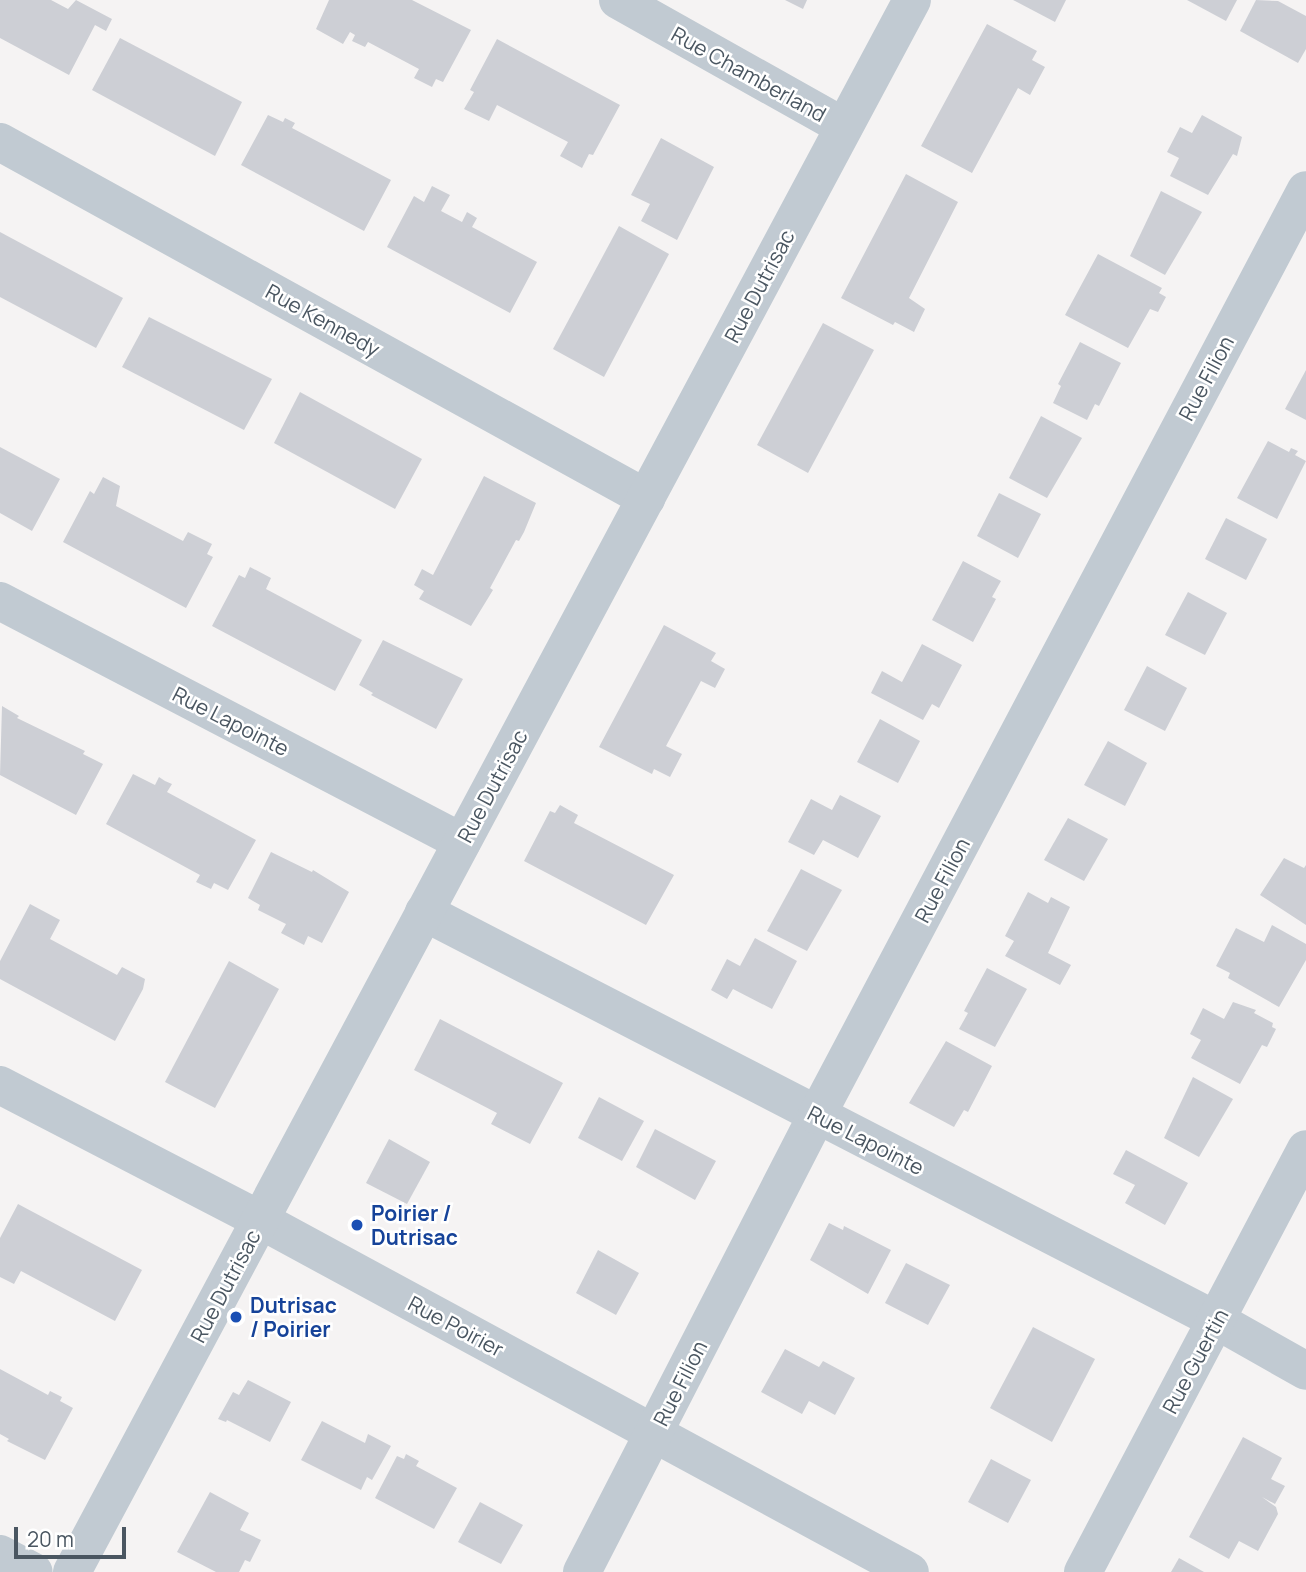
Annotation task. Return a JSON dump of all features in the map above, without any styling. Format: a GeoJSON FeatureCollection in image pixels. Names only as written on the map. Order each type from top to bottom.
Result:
{"type":"FeatureCollection","features":[{"type":"Feature","properties":{"kind":"street","name":"Rue Chamberland"},"geometry":{"type":"LineString","coordinates":[[618,0],[844,127]]}},
{"type":"Feature","properties":{"kind":"street","name":"Rue Dutrisac"},"geometry":{"type":"LineString","coordinates":[[72,1572],[912,0]]}},
{"type":"Feature","properties":{"kind":"street","name":"Rue Kennedy"},"geometry":{"type":"LineString","coordinates":[[0,142],[646,498]]}},
{"type":"Feature","properties":{"kind":"street","name":"Rue Filion"},"geometry":{"type":"LineString","coordinates":[[582,1572],[817,1115],[1306,190]]}},
{"type":"Feature","properties":{"kind":"street","name":"Rue Lapointe"},"geometry":{"type":"LineString","coordinates":[[0,601],[462,842]]}},
{"type":"Feature","properties":{"kind":"street","name":"Rue Lapointe"},"geometry":{"type":"LineString","coordinates":[[424,912],[1216,1320],[1306,1371]]}},
{"type":"Feature","properties":{"kind":"street","name":"Rue Poirier"},"geometry":{"type":"LineString","coordinates":[[0,1085],[260,1220],[910,1572]]}},
{"type":"Feature","properties":{"kind":"street","name":"Rue Guertin"},"geometry":{"type":"LineString","coordinates":[[1083,1572],[1306,1149]]}},
{"type":"Feature","properties":{"kind":"street"},"geometry":{"type":"LineString","coordinates":[[0,1554],[34,1572]]}},
{"type":"Feature","properties":{"kind":"building"},"geometry":{"type":"Polygon","coordinates":[[[0,0],[51,0],[68,9],[76,0],[112,19],[106,31],[95,25],[69,75],[0,38],[0,0]]]}},
{"type":"Feature","properties":{"kind":"building"},"geometry":{"type":"Polygon","coordinates":[[[329,0],[412,0],[471,30],[443,82],[436,79],[432,87],[414,78],[419,69],[368,42],[365,47],[352,41],[355,35],[350,32],[343,44],[316,29],[329,0]]]}},
{"type":"Feature","properties":{"kind":"building"},"geometry":{"type":"Polygon","coordinates":[[[785,0],[807,0],[803,9],[785,0]]]}},
{"type":"Feature","properties":{"kind":"building"},"geometry":{"type":"Polygon","coordinates":[[[1013,0],[1066,0],[1055,22],[1013,0]]]}},
{"type":"Feature","properties":{"kind":"building"},"geometry":{"type":"Polygon","coordinates":[[[1187,0],[1237,0],[1226,21],[1187,0]]]}},
{"type":"Feature","properties":{"kind":"building"},"geometry":{"type":"Polygon","coordinates":[[[1256,0],[1278,1],[1306,16],[1306,49],[1298,63],[1240,31],[1256,0]]]}},
{"type":"Feature","properties":{"kind":"building"},"geometry":{"type":"Polygon","coordinates":[[[987,24],[1037,51],[1032,60],[1045,67],[1030,95],[1018,88],[972,173],[921,146],[987,24]]]}},
{"type":"Feature","properties":{"kind":"building"},"geometry":{"type":"Polygon","coordinates":[[[120,38],[242,102],[215,156],[92,90],[120,38]]]}},
{"type":"Feature","properties":{"kind":"building"},"geometry":{"type":"Polygon","coordinates":[[[497,39],[620,105],[593,155],[589,154],[582,168],[560,156],[568,142],[497,105],[489,121],[464,109],[474,92],[470,90],[497,39]]]}},
{"type":"Feature","properties":{"kind":"building"},"geometry":{"type":"Polygon","coordinates":[[[268,115],[283,122],[285,118],[295,123],[292,128],[391,180],[364,231],[241,165],[268,115]]]}},
{"type":"Feature","properties":{"kind":"building"},"geometry":{"type":"Polygon","coordinates":[[[1202,115],[1242,137],[1237,156],[1233,154],[1208,195],[1170,176],[1179,158],[1167,152],[1180,127],[1192,133],[1202,115]]]}},
{"type":"Feature","properties":{"kind":"building"},"geometry":{"type":"Polygon","coordinates":[[[661,138],[714,167],[677,240],[641,221],[650,204],[631,195],[661,138]]]}},
{"type":"Feature","properties":{"kind":"building"},"geometry":{"type":"Polygon","coordinates":[[[906,174],[958,202],[909,298],[925,309],[914,332],[895,322],[893,325],[841,298],[906,174]]]}},
{"type":"Feature","properties":{"kind":"building"},"geometry":{"type":"Polygon","coordinates":[[[432,186],[450,195],[441,211],[462,222],[467,212],[477,218],[472,227],[537,262],[510,313],[387,247],[414,196],[424,202],[432,186]]]}},
{"type":"Feature","properties":{"kind":"building"},"geometry":{"type":"Polygon","coordinates":[[[1161,191],[1202,212],[1165,275],[1130,256],[1161,191]]]}},
{"type":"Feature","properties":{"kind":"building"},"geometry":{"type":"Polygon","coordinates":[[[619,226],[669,254],[604,377],[553,349],[619,226]]]}},
{"type":"Feature","properties":{"kind":"building"},"geometry":{"type":"Polygon","coordinates":[[[0,232],[123,298],[96,348],[0,297],[0,232]]]}},
{"type":"Feature","properties":{"kind":"building"},"geometry":{"type":"Polygon","coordinates":[[[1098,254],[1162,288],[1159,293],[1166,297],[1158,312],[1150,309],[1128,348],[1065,315],[1098,254]]]}},
{"type":"Feature","properties":{"kind":"building"},"geometry":{"type":"Polygon","coordinates":[[[149,317],[272,379],[244,430],[122,367],[149,317]]]}},
{"type":"Feature","properties":{"kind":"building"},"geometry":{"type":"Polygon","coordinates":[[[823,323],[874,350],[808,473],[757,445],[823,323]]]}},
{"type":"Feature","properties":{"kind":"building"},"geometry":{"type":"Polygon","coordinates":[[[1080,342],[1121,363],[1099,406],[1095,404],[1087,420],[1053,403],[1061,386],[1058,384],[1080,342]]]}},
{"type":"Feature","properties":{"kind":"building"},"geometry":{"type":"Polygon","coordinates":[[[1306,370],[1306,420],[1285,409],[1306,370]]]}},
{"type":"Feature","properties":{"kind":"building"},"geometry":{"type":"Polygon","coordinates":[[[300,392],[422,459],[395,509],[274,443],[300,392]]]}},
{"type":"Feature","properties":{"kind":"building"},"geometry":{"type":"Polygon","coordinates":[[[1041,416],[1082,438],[1047,498],[1009,478],[1041,416]]]}},
{"type":"Feature","properties":{"kind":"building"},"geometry":{"type":"Polygon","coordinates":[[[1268,441],[1289,452],[1291,448],[1298,451],[1295,455],[1306,461],[1277,519],[1237,498],[1268,441]]]}},
{"type":"Feature","properties":{"kind":"building"},"geometry":{"type":"Polygon","coordinates":[[[0,447],[60,479],[32,531],[0,513],[0,447]]]}},
{"type":"Feature","properties":{"kind":"building"},"geometry":{"type":"Polygon","coordinates":[[[484,476],[536,503],[524,532],[519,541],[516,540],[490,588],[493,590],[471,626],[419,599],[424,591],[414,585],[422,569],[433,575],[484,476]]]}},
{"type":"Feature","properties":{"kind":"building"},"geometry":{"type":"Polygon","coordinates":[[[103,477],[120,486],[116,506],[183,541],[188,532],[212,544],[207,554],[213,557],[186,608],[63,542],[90,491],[94,494],[103,477]]]}},
{"type":"Feature","properties":{"kind":"building"},"geometry":{"type":"Polygon","coordinates":[[[999,493],[1041,514],[1018,558],[977,536],[999,493]]]}},
{"type":"Feature","properties":{"kind":"building"},"geometry":{"type":"Polygon","coordinates":[[[1226,518],[1267,539],[1246,580],[1205,559],[1226,518]]]}},
{"type":"Feature","properties":{"kind":"building"},"geometry":{"type":"Polygon","coordinates":[[[963,561],[1001,581],[992,597],[996,599],[973,642],[932,620],[963,561]]]}},
{"type":"Feature","properties":{"kind":"building"},"geometry":{"type":"Polygon","coordinates":[[[250,567],[271,578],[266,589],[362,640],[335,691],[212,626],[239,575],[245,578],[250,567]]]}},
{"type":"Feature","properties":{"kind":"building"},"geometry":{"type":"Polygon","coordinates":[[[1188,592],[1227,613],[1205,655],[1165,635],[1188,592]]]}},
{"type":"Feature","properties":{"kind":"building"},"geometry":{"type":"Polygon","coordinates":[[[664,625],[716,653],[711,661],[725,669],[715,688],[701,681],[666,746],[682,754],[670,777],[654,769],[652,774],[599,747],[664,625]]]}},
{"type":"Feature","properties":{"kind":"building"},"geometry":{"type":"Polygon","coordinates":[[[383,640],[463,679],[436,729],[371,695],[373,693],[359,685],[383,640]]]}},
{"type":"Feature","properties":{"kind":"building"},"geometry":{"type":"Polygon","coordinates":[[[922,644],[962,665],[939,708],[932,704],[923,720],[871,693],[882,671],[902,682],[922,644]]]}},
{"type":"Feature","properties":{"kind":"building"},"geometry":{"type":"Polygon","coordinates":[[[1147,666],[1187,688],[1165,731],[1124,710],[1147,666]]]}},
{"type":"Feature","properties":{"kind":"building"},"geometry":{"type":"Polygon","coordinates":[[[2,706],[19,716],[17,718],[85,751],[83,754],[103,764],[76,815],[0,775],[2,706]]]}},
{"type":"Feature","properties":{"kind":"building"},"geometry":{"type":"Polygon","coordinates":[[[880,719],[920,741],[898,783],[857,762],[880,719]]]}},
{"type":"Feature","properties":{"kind":"building"},"geometry":{"type":"Polygon","coordinates":[[[1108,741],[1147,763],[1125,806],[1084,785],[1108,741]]]}},
{"type":"Feature","properties":{"kind":"building"},"geometry":{"type":"Polygon","coordinates":[[[133,774],[155,785],[159,777],[172,784],[167,792],[256,840],[228,890],[214,883],[211,889],[196,882],[200,875],[106,824],[133,774]]]}},
{"type":"Feature","properties":{"kind":"building"},"geometry":{"type":"Polygon","coordinates":[[[840,795],[881,816],[858,858],[823,840],[814,855],[788,842],[811,799],[832,810],[840,795]]]}},
{"type":"Feature","properties":{"kind":"building"},"geometry":{"type":"Polygon","coordinates":[[[560,805],[578,815],[574,823],[674,875],[646,925],[524,861],[550,811],[555,813],[560,805]]]}},
{"type":"Feature","properties":{"kind":"building"},"geometry":{"type":"Polygon","coordinates":[[[1068,818],[1108,839],[1084,881],[1044,860],[1068,818]]]}},
{"type":"Feature","properties":{"kind":"building"},"geometry":{"type":"Polygon","coordinates":[[[271,852],[312,872],[313,870],[349,892],[322,943],[308,936],[304,945],[281,933],[286,924],[258,910],[260,905],[248,898],[271,852]]]}},
{"type":"Feature","properties":{"kind":"building"},"geometry":{"type":"Polygon","coordinates":[[[1284,858],[1304,868],[1306,865],[1306,925],[1260,895],[1284,858]]]}},
{"type":"Feature","properties":{"kind":"building"},"geometry":{"type":"Polygon","coordinates":[[[801,869],[842,890],[807,951],[767,931],[801,869]]]}},
{"type":"Feature","properties":{"kind":"building"},"geometry":{"type":"Polygon","coordinates":[[[1028,892],[1048,903],[1051,897],[1070,907],[1048,953],[1071,965],[1060,985],[1005,956],[1014,941],[1005,936],[1028,892]]]}},
{"type":"Feature","properties":{"kind":"building"},"geometry":{"type":"Polygon","coordinates":[[[30,904],[60,920],[50,939],[117,975],[122,967],[145,979],[143,989],[115,1041],[0,979],[0,961],[30,904]]]}},
{"type":"Feature","properties":{"kind":"building"},"geometry":{"type":"Polygon","coordinates":[[[1272,925],[1306,944],[1306,960],[1279,1007],[1228,978],[1230,973],[1216,966],[1236,928],[1264,942],[1272,925]]]}},
{"type":"Feature","properties":{"kind":"building"},"geometry":{"type":"Polygon","coordinates":[[[755,938],[797,961],[772,1009],[733,989],[727,999],[711,990],[727,959],[740,966],[755,938]]]}},
{"type":"Feature","properties":{"kind":"building"},"geometry":{"type":"Polygon","coordinates":[[[229,961],[279,989],[215,1108],[165,1082],[229,961]]]}},
{"type":"Feature","properties":{"kind":"building"},"geometry":{"type":"Polygon","coordinates":[[[987,968],[1027,989],[995,1047],[959,1029],[968,1013],[964,1011],[987,968]]]}},
{"type":"Feature","properties":{"kind":"building"},"geometry":{"type":"Polygon","coordinates":[[[1233,1002],[1256,1010],[1254,1013],[1273,1023],[1272,1027],[1276,1029],[1267,1047],[1262,1045],[1240,1084],[1191,1058],[1201,1040],[1190,1034],[1203,1008],[1224,1019],[1233,1002]]]}},
{"type":"Feature","properties":{"kind":"building"},"geometry":{"type":"Polygon","coordinates":[[[440,1019],[563,1083],[530,1144],[491,1124],[497,1113],[414,1070],[440,1019]]]}},
{"type":"Feature","properties":{"kind":"building"},"geometry":{"type":"Polygon","coordinates":[[[946,1041],[992,1066],[968,1112],[964,1110],[954,1127],[909,1103],[946,1041]]]}},
{"type":"Feature","properties":{"kind":"building"},"geometry":{"type":"Polygon","coordinates":[[[1193,1077],[1233,1099],[1199,1157],[1164,1138],[1193,1077]]]}},
{"type":"Feature","properties":{"kind":"building"},"geometry":{"type":"Polygon","coordinates":[[[599,1097],[644,1121],[622,1161],[578,1138],[599,1097]]]}},
{"type":"Feature","properties":{"kind":"building"},"geometry":{"type":"Polygon","coordinates":[[[655,1129],[716,1161],[695,1200],[636,1167],[655,1129]]]}},
{"type":"Feature","properties":{"kind":"building"},"geometry":{"type":"Polygon","coordinates":[[[389,1139],[430,1162],[407,1204],[366,1183],[389,1139]]]}},
{"type":"Feature","properties":{"kind":"building"},"geometry":{"type":"Polygon","coordinates":[[[1126,1150],[1188,1183],[1165,1225],[1125,1203],[1135,1185],[1113,1174],[1126,1150]]]}},
{"type":"Feature","properties":{"kind":"building"},"geometry":{"type":"Polygon","coordinates":[[[18,1204],[142,1270],[115,1321],[21,1271],[14,1284],[0,1277],[0,1238],[18,1204]]]}},
{"type":"Feature","properties":{"kind":"building"},"geometry":{"type":"Polygon","coordinates":[[[829,1223],[843,1230],[844,1226],[891,1250],[868,1294],[810,1260],[829,1223]]]}},
{"type":"Feature","properties":{"kind":"building"},"geometry":{"type":"Polygon","coordinates":[[[598,1250],[639,1273],[616,1315],[576,1293],[598,1250]]]}},
{"type":"Feature","properties":{"kind":"building"},"geometry":{"type":"Polygon","coordinates":[[[906,1263],[950,1285],[928,1325],[885,1303],[906,1263]]]}},
{"type":"Feature","properties":{"kind":"building"},"geometry":{"type":"Polygon","coordinates":[[[1033,1327],[1095,1359],[1052,1442],[990,1408],[1033,1327]]]}},
{"type":"Feature","properties":{"kind":"building"},"geometry":{"type":"Polygon","coordinates":[[[785,1349],[819,1367],[823,1361],[855,1378],[835,1415],[809,1401],[802,1414],[761,1392],[785,1349]]]}},
{"type":"Feature","properties":{"kind":"building"},"geometry":{"type":"Polygon","coordinates":[[[0,1369],[48,1395],[50,1391],[62,1397],[60,1401],[73,1408],[45,1460],[7,1441],[9,1439],[0,1434],[0,1369]]]}},
{"type":"Feature","properties":{"kind":"building"},"geometry":{"type":"Polygon","coordinates":[[[248,1380],[291,1402],[270,1442],[227,1420],[218,1419],[233,1392],[239,1395],[248,1380]]]}},
{"type":"Feature","properties":{"kind":"building"},"geometry":{"type":"Polygon","coordinates":[[[322,1421],[365,1443],[368,1434],[391,1446],[372,1480],[367,1477],[361,1490],[301,1460],[322,1421]]]}},
{"type":"Feature","properties":{"kind":"building"},"geometry":{"type":"Polygon","coordinates":[[[1243,1437],[1282,1458],[1271,1479],[1285,1486],[1275,1504],[1262,1497],[1276,1507],[1278,1514],[1258,1551],[1239,1541],[1229,1559],[1189,1537],[1243,1437]]]}},
{"type":"Feature","properties":{"kind":"building"},"geometry":{"type":"Polygon","coordinates":[[[406,1454],[419,1461],[416,1466],[457,1488],[434,1529],[375,1498],[397,1456],[404,1459],[406,1454]]]}},
{"type":"Feature","properties":{"kind":"building"},"geometry":{"type":"Polygon","coordinates":[[[991,1459],[1031,1480],[1008,1523],[968,1502],[991,1459]]]}},
{"type":"Feature","properties":{"kind":"building"},"geometry":{"type":"Polygon","coordinates":[[[210,1492],[249,1513],[240,1530],[261,1540],[250,1562],[245,1560],[239,1572],[216,1572],[177,1552],[210,1492]]]}},
{"type":"Feature","properties":{"kind":"building"},"geometry":{"type":"Polygon","coordinates":[[[480,1502],[523,1525],[501,1564],[458,1542],[480,1502]]]}},
{"type":"Feature","properties":{"kind":"building"},"geometry":{"type":"Polygon","coordinates":[[[1179,1558],[1204,1572],[1171,1572],[1179,1558]]]}},
{"type":"Feature","properties":{"kind":"place","name":"Poirier / Dutrisac"},"geometry":{"type":"Point","coordinates":[357,1225]}},
{"type":"Feature","properties":{"kind":"place","name":"Dutrisac / Poirier"},"geometry":{"type":"Point","coordinates":[236,1317]}}]}
